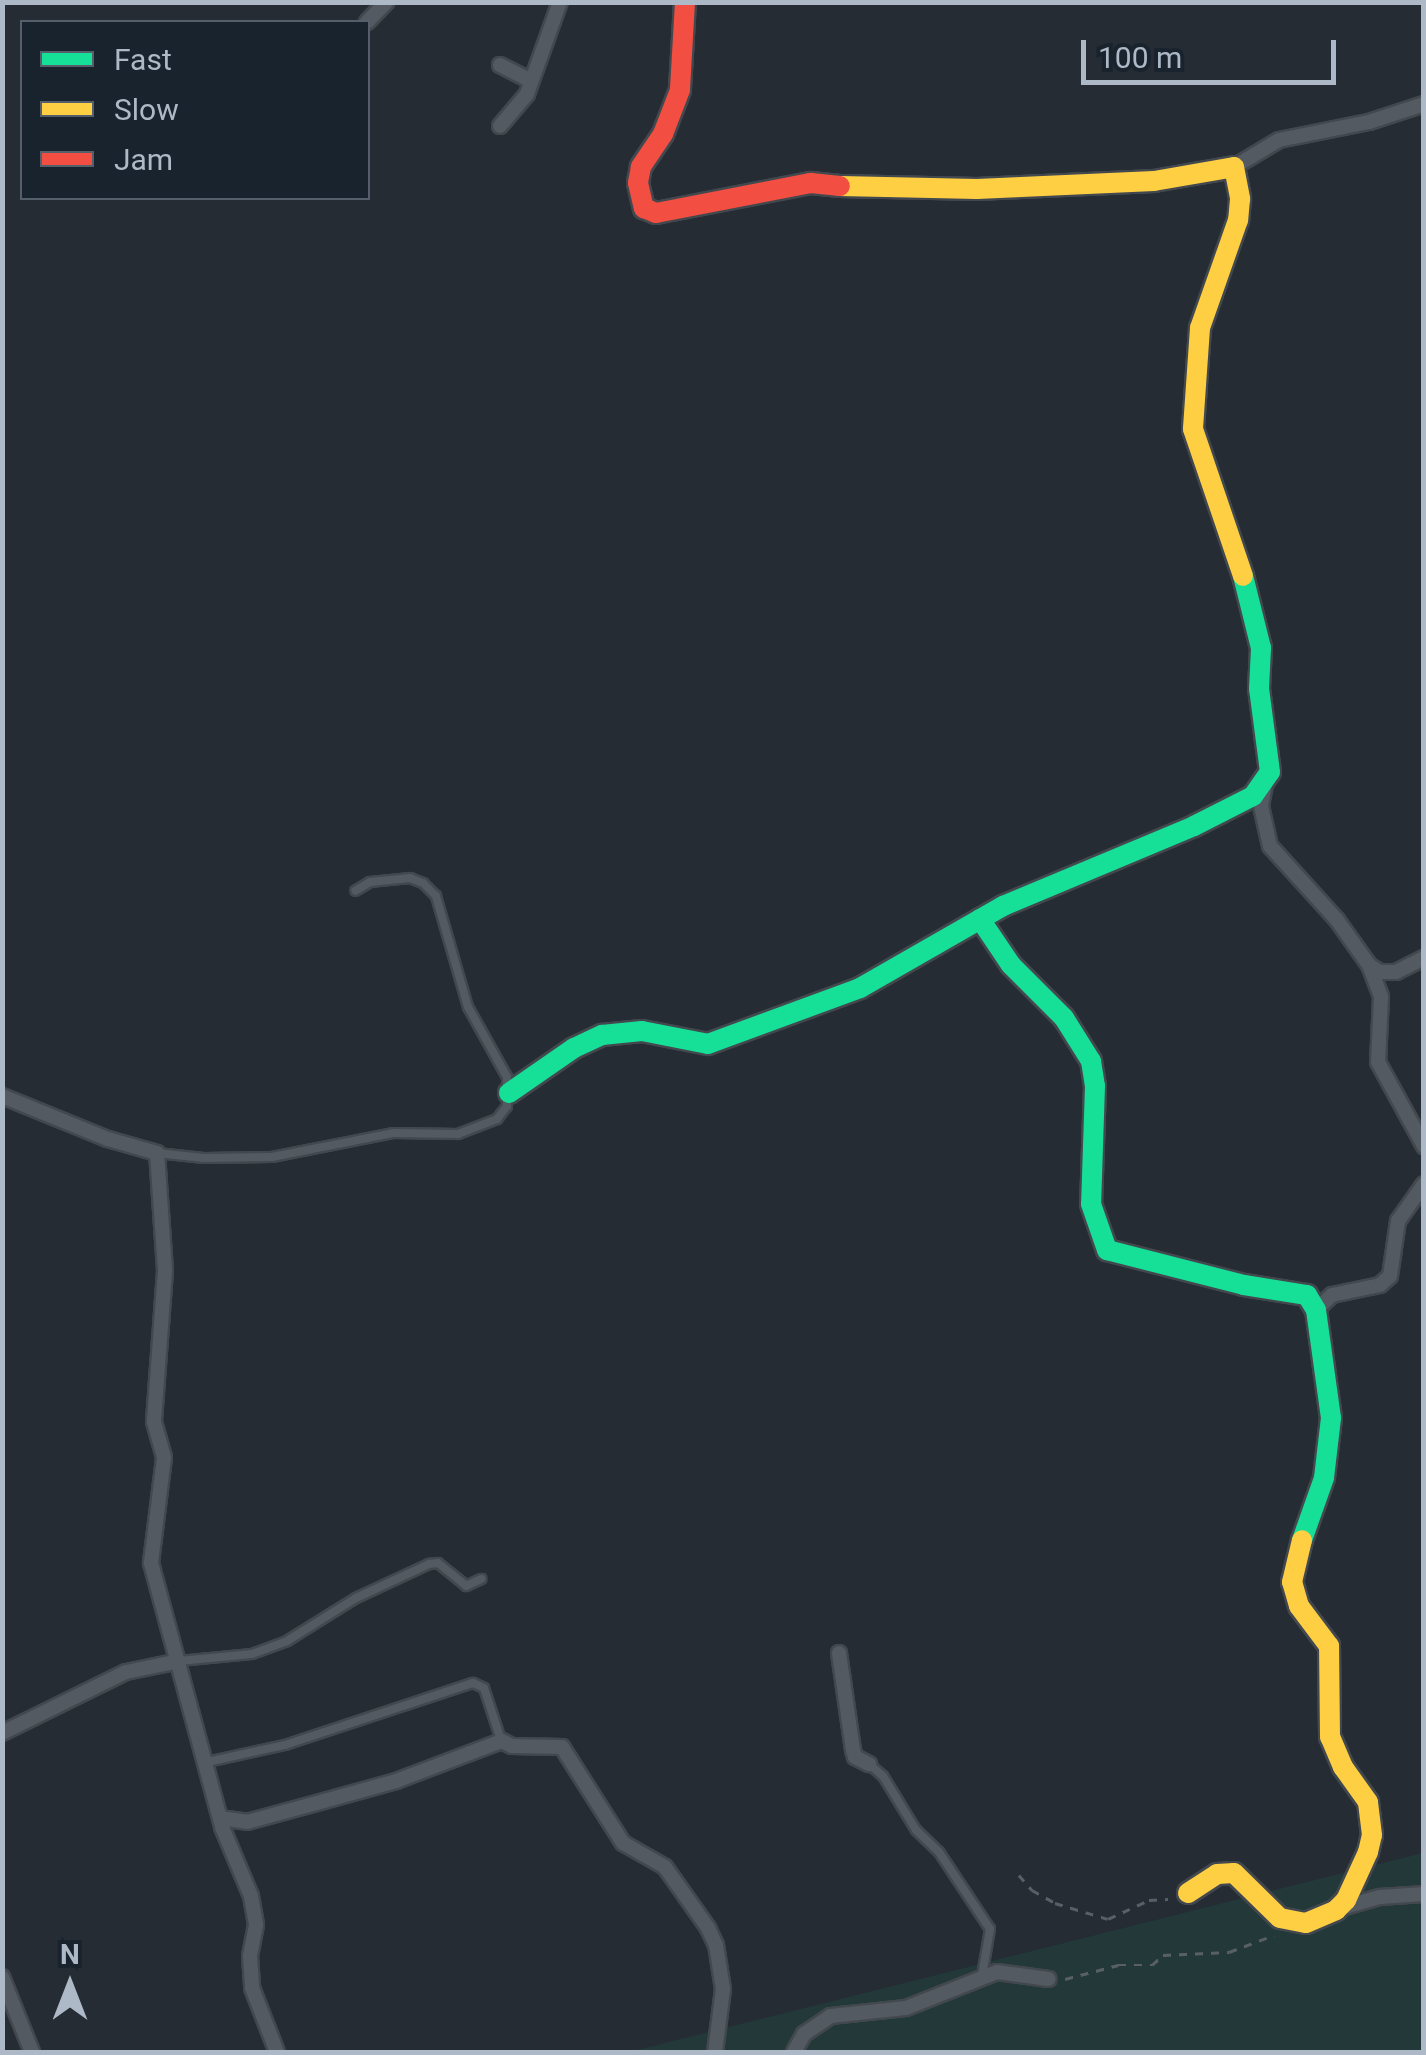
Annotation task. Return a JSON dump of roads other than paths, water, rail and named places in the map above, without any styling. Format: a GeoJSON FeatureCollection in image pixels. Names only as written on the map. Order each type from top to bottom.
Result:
{"type":"FeatureCollection","features":[{"type":"Feature","properties":{"kind":"street"},"geometry":{"type":"LineString","coordinates":[[500,126],[527,94],[560,2]]}},
{"type":"Feature","properties":{"kind":"street"},"geometry":{"type":"LineString","coordinates":[[685,2],[686,63],[680,90],[664,134],[641,166],[638,183],[644,208],[656,213],[811,183],[873,189],[977,189],[1154,181],[1234,167],[1279,140],[1370,122],[1424,104]]}},
{"type":"Feature","properties":{"kind":"street"},"geometry":{"type":"LineString","coordinates":[[500,65],[529,80]]}},
{"type":"Feature","properties":{"kind":"street"},"geometry":{"type":"LineString","coordinates":[[1234,167],[1240,200],[1238,220],[1200,328],[1193,429],[1238,553],[1261,648],[1259,688],[1270,772],[1263,796],[1266,837],[1276,854],[1337,920],[1369,966],[1381,998],[1378,1062],[1424,1146]]}},
{"type":"Feature","properties":{"kind":"street"},"geometry":{"type":"LineString","coordinates":[[509,1093],[574,1048],[602,1034],[642,1032],[708,1044],[823,998],[860,988],[980,919],[1237,804],[1263,796]]}},
{"type":"Feature","properties":{"kind":"street"},"geometry":{"type":"LineString","coordinates":[[980,919],[1011,966],[1064,1018],[1091,1061],[1095,1086],[1091,1204],[1107,1250],[1138,1260],[1180,1265],[1244,1284],[1297,1291],[1307,1295],[1316,1310],[1326,1357],[1330,1418],[1324,1478],[1294,1562],[1292,1582],[1300,1606],[1329,1646],[1330,1737],[1343,1767],[1368,1802],[1372,1836],[1357,1878],[1336,1910]]}},
{"type":"Feature","properties":{"kind":"street"},"geometry":{"type":"LineString","coordinates":[[1369,966],[1387,973],[1403,970],[1424,958]]}},
{"type":"Feature","properties":{"kind":"street"},"geometry":{"type":"LineString","coordinates":[[2,1096],[108,1139],[156,1153],[164,1271],[154,1422],[164,1458],[150,1563],[220,1818],[251,1896],[256,1925],[252,1988],[277,2052]]}},
{"type":"Feature","properties":{"kind":"street"},"geometry":{"type":"LineString","coordinates":[[1316,1310],[1332,1295],[1380,1284],[1390,1276],[1398,1220],[1424,1184]]}},
{"type":"Feature","properties":{"kind":"street"},"geometry":{"type":"LineString","coordinates":[[839,1654],[853,1750],[855,1757],[869,1764]]}},
{"type":"Feature","properties":{"kind":"street"},"geometry":{"type":"LineString","coordinates":[[2,1733],[126,1672],[179,1661]]}},
{"type":"Feature","properties":{"kind":"street"},"geometry":{"type":"LineString","coordinates":[[220,1818],[247,1822],[324,1801],[415,1775],[502,1741],[512,1746],[562,1746],[623,1843],[666,1867],[708,1928],[720,1964],[724,2005],[715,2052]]}},
{"type":"Feature","properties":{"kind":"street"},"geometry":{"type":"LineString","coordinates":[[1188,1893],[1225,1872],[1234,1874],[1261,1904],[1294,1923],[1306,1923],[1357,1901],[1424,1894]]}},
{"type":"Feature","properties":{"kind":"street"},"geometry":{"type":"LineString","coordinates":[[794,2052],[804,2034],[831,2016],[906,2008],[1010,1971],[1049,1979]]}},
{"type":"Feature","properties":{"kind":"street"},"geometry":{"type":"LineString","coordinates":[[2,1976],[32,2052]]}},
{"type":"Feature","properties":{"kind":"lane"},"geometry":{"type":"LineString","coordinates":[[156,1153],[272,1158],[393,1132],[458,1134],[498,1120],[509,1093],[500,1062],[468,1006],[436,896],[423,883],[410,878],[370,882],[355,891]]}},
{"type":"Feature","properties":{"kind":"lane"},"geometry":{"type":"LineString","coordinates":[[1381,998],[1403,970]]}},
{"type":"Feature","properties":{"kind":"lane"},"geometry":{"type":"LineString","coordinates":[[179,1661],[252,1654],[287,1641],[356,1598],[429,1564],[438,1564],[466,1586],[481,1579]]}},
{"type":"Feature","properties":{"kind":"lane"},"geometry":{"type":"LineString","coordinates":[[207,1762],[298,1741],[358,1718],[473,1684],[484,1688],[502,1741]]}},
{"type":"Feature","properties":{"kind":"lane"},"geometry":{"type":"LineString","coordinates":[[869,1764],[884,1776],[916,1830],[939,1852],[990,1929],[988,1958],[980,1980]]}}]}
